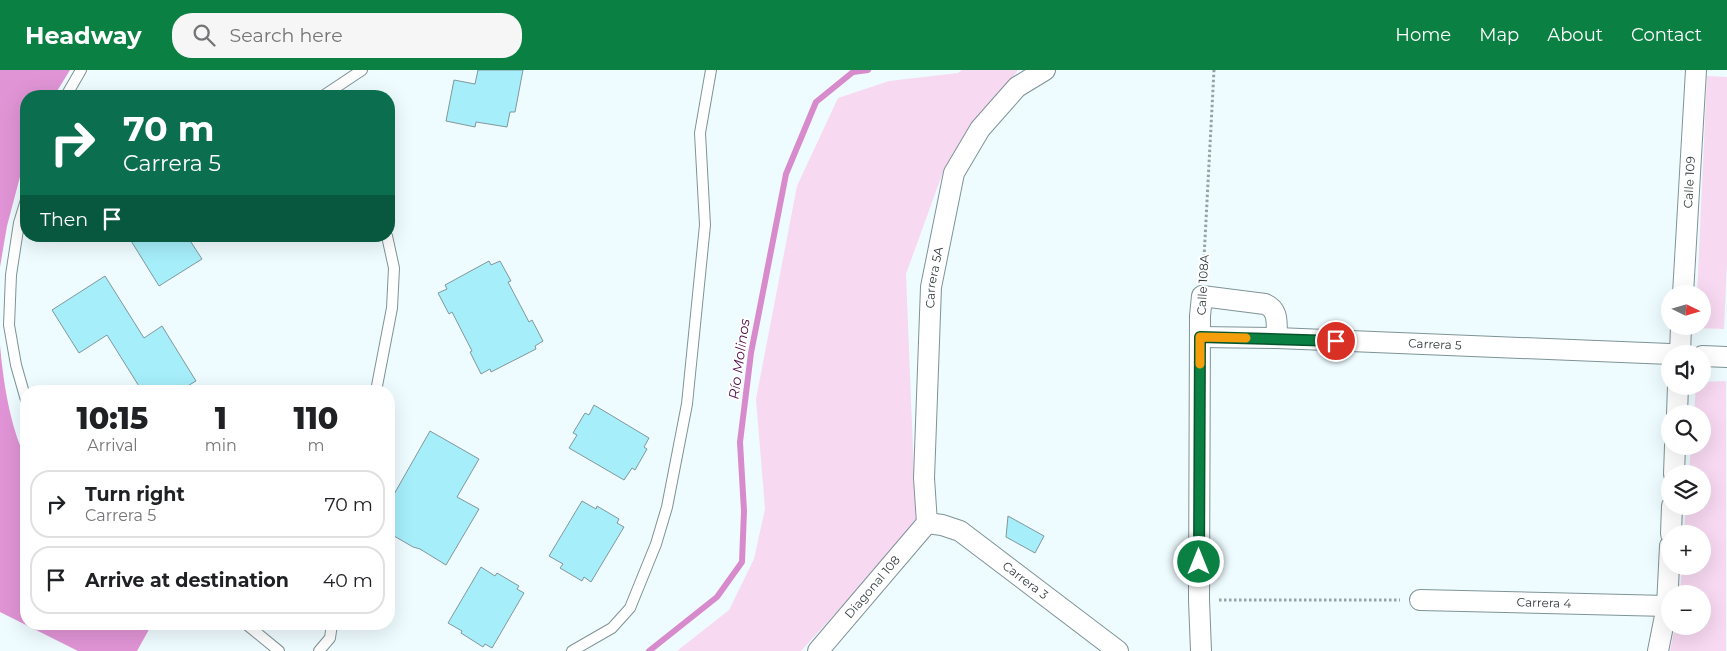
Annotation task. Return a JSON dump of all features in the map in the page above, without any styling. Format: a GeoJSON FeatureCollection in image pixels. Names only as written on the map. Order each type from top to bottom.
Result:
{"type":"FeatureCollection","features":[{"type":"Feature","properties":{"kind":"street","name":"Carrera 5A"},"geometry":{"type":"LineString","coordinates":[[927,523],[924,478],[931,287],[954,173],[980,130],[1017,87],[1045,70]]}},
{"type":"Feature","properties":{"kind":"street","name":"Calle 109"},"geometry":{"type":"LineString","coordinates":[[1684,285],[1696,70]]}},
{"type":"Feature","properties":{"kind":"street","name":"Calle 108A"},"geometry":{"type":"LineString","coordinates":[[1201,651],[1199,600],[1200,337],[1202,296]]}},
{"type":"Feature","properties":{"kind":"street"},"geometry":{"type":"LineString","coordinates":[[1202,296],[1270,306],[1276,312],[1278,338]]}},
{"type":"Feature","properties":{"kind":"street","name":"Carrera 5"},"geometry":{"type":"LineString","coordinates":[[1200,337],[1278,338],[1661,354]]}},
{"type":"Feature","properties":{"kind":"street"},"geometry":{"type":"LineString","coordinates":[[1711,356],[1727,357]]}},
{"type":"Feature","properties":{"kind":"street","name":"Diagonal 108"},"geometry":{"type":"LineString","coordinates":[[818,651],[927,523]]}},
{"type":"Feature","properties":{"kind":"street","name":"Carrera 3"},"geometry":{"type":"LineString","coordinates":[[927,523],[942,525],[960,531],[1118,651]]}},
{"type":"Feature","properties":{"kind":"street","name":"Carrera 4"},"geometry":{"type":"LineString","coordinates":[[1420,600],[1661,606]]}},
{"type":"Feature","properties":{"kind":"street"},"geometry":{"type":"LineString","coordinates":[[1658,651],[1661,635]]}},
{"type":"Feature","properties":{"kind":"lane"},"geometry":{"type":"LineString","coordinates":[[69,90],[80,70]]}},
{"type":"Feature","properties":{"kind":"lane"},"geometry":{"type":"LineString","coordinates":[[332,90],[362,70]]}},
{"type":"Feature","properties":{"kind":"lane"},"geometry":{"type":"LineString","coordinates":[[572,651],[612,628],[630,608],[656,544],[667,507],[687,404],[704,235],[704,180],[700,133],[711,70]]}},
{"type":"Feature","properties":{"kind":"lane"},"geometry":{"type":"LineString","coordinates":[[20,220],[11,275],[9,325],[22,385]]}},
{"type":"Feature","properties":{"kind":"lane"},"geometry":{"type":"LineString","coordinates":[[377,385],[392,308],[394,268],[388,242]]}},
{"type":"Feature","properties":{"kind":"lane"},"geometry":{"type":"LineString","coordinates":[[253,630],[279,651]]}},
{"type":"Feature","properties":{"kind":"lane"},"geometry":{"type":"LineString","coordinates":[[319,651],[330,638],[331,630]]}},
{"type":"Feature","properties":{"kind":"path","name":"Calle 108A"},"geometry":{"type":"LineString","coordinates":[[1202,296],[1214,70]]}},
{"type":"Feature","properties":{"kind":"path"},"geometry":{"type":"LineString","coordinates":[[1199,600],[1420,600]]}},
{"type":"Feature","properties":{"kind":"shaded area"},"geometry":{"type":"Polygon","coordinates":[[[0,70],[70,70],[58,90],[20,90],[20,177],[7,226],[0,267],[0,70]]]}},
{"type":"Feature","properties":{"kind":"shaded area"},"geometry":{"type":"Polygon","coordinates":[[[962,70],[1018,70],[943,172],[906,274],[916,525],[801,651],[677,651],[729,610],[754,559],[765,509],[756,399],[797,186],[838,98],[889,81],[958,73],[962,70]]]}},
{"type":"Feature","properties":{"kind":"shaded area"},"geometry":{"type":"Polygon","coordinates":[[[1707,76],[1727,77],[1727,262],[1724,329],[1711,329],[1711,285],[1697,285],[1707,76]]]}},
{"type":"Feature","properties":{"kind":"shaded area"},"geometry":{"type":"Polygon","coordinates":[[[0,345],[5,388],[20,446],[20,622],[0,612],[0,345]]]}},
{"type":"Feature","properties":{"kind":"shaded area"},"geometry":{"type":"Polygon","coordinates":[[[1726,381],[1726,651],[1670,651],[1673,635],[1711,635],[1711,585],[1681,585],[1681,575],[1711,575],[1711,525],[1685,525],[1685,515],[1711,515],[1711,465],[1690,465],[1690,455],[1711,455],[1711,405],[1695,405],[1695,395],[1711,395],[1711,382],[1726,381]]]}},
{"type":"Feature","properties":{"kind":"shaded area"},"geometry":{"type":"Polygon","coordinates":[[[36,630],[149,630],[137,651],[78,651],[36,630]]]}},
{"type":"Feature","properties":{"kind":"building"},"geometry":{"type":"Polygon","coordinates":[[[478,70],[523,70],[515,112],[510,112],[507,127],[476,122],[475,127],[446,121],[454,80],[475,84],[478,70]]]}},
{"type":"Feature","properties":{"kind":"building"},"geometry":{"type":"Polygon","coordinates":[[[132,242],[191,242],[202,259],[159,286],[132,242]]]}},
{"type":"Feature","properties":{"kind":"building"},"geometry":{"type":"Polygon","coordinates":[[[489,261],[491,265],[500,261],[511,281],[508,282],[529,322],[532,320],[543,341],[535,346],[536,349],[491,372],[490,369],[481,374],[470,352],[472,351],[452,312],[449,314],[438,293],[447,289],[445,285],[489,261]]]}},
{"type":"Feature","properties":{"kind":"building"},"geometry":{"type":"Polygon","coordinates":[[[105,276],[144,338],[162,326],[196,381],[189,385],[138,385],[107,335],[79,353],[52,310],[105,276]]]}},
{"type":"Feature","properties":{"kind":"building"},"geometry":{"type":"Polygon","coordinates":[[[594,405],[649,438],[644,447],[647,449],[635,470],[632,468],[624,480],[569,448],[577,435],[573,433],[585,413],[589,415],[594,405]]]}},
{"type":"Feature","properties":{"kind":"building"},"geometry":{"type":"Polygon","coordinates":[[[430,431],[479,459],[457,497],[479,509],[446,565],[395,536],[395,492],[430,431]]]}},
{"type":"Feature","properties":{"kind":"building"},"geometry":{"type":"Polygon","coordinates":[[[582,501],[596,509],[597,506],[619,519],[617,523],[624,527],[591,582],[584,577],[582,581],[560,568],[563,564],[549,556],[582,501]]]}},
{"type":"Feature","properties":{"kind":"building"},"geometry":{"type":"Polygon","coordinates":[[[1008,516],[1044,536],[1035,553],[1006,537],[1008,516]]]}},
{"type":"Feature","properties":{"kind":"building"},"geometry":{"type":"Polygon","coordinates":[[[481,567],[495,576],[497,573],[519,586],[517,589],[524,593],[492,648],[485,644],[483,647],[448,623],[481,567]]]}},
{"type":"Feature","properties":{"kind":"waterway","name":"Río Molinos"},"geometry":{"type":"LineString","coordinates":[[649,651],[717,597],[742,562],[744,511],[740,442],[751,353],[786,174],[816,102],[853,72],[868,70]]}},
{"type":"Feature","properties":{"kind":"slow traffic"},"geometry":{"type":"LineString","coordinates":[[1200,364],[1200,337],[1246,338]]}},
{"type":"Feature","properties":{"kind":"route"},"geometry":{"type":"LineString","coordinates":[[1199,562],[1200,337],[1336,341]]}}]}
